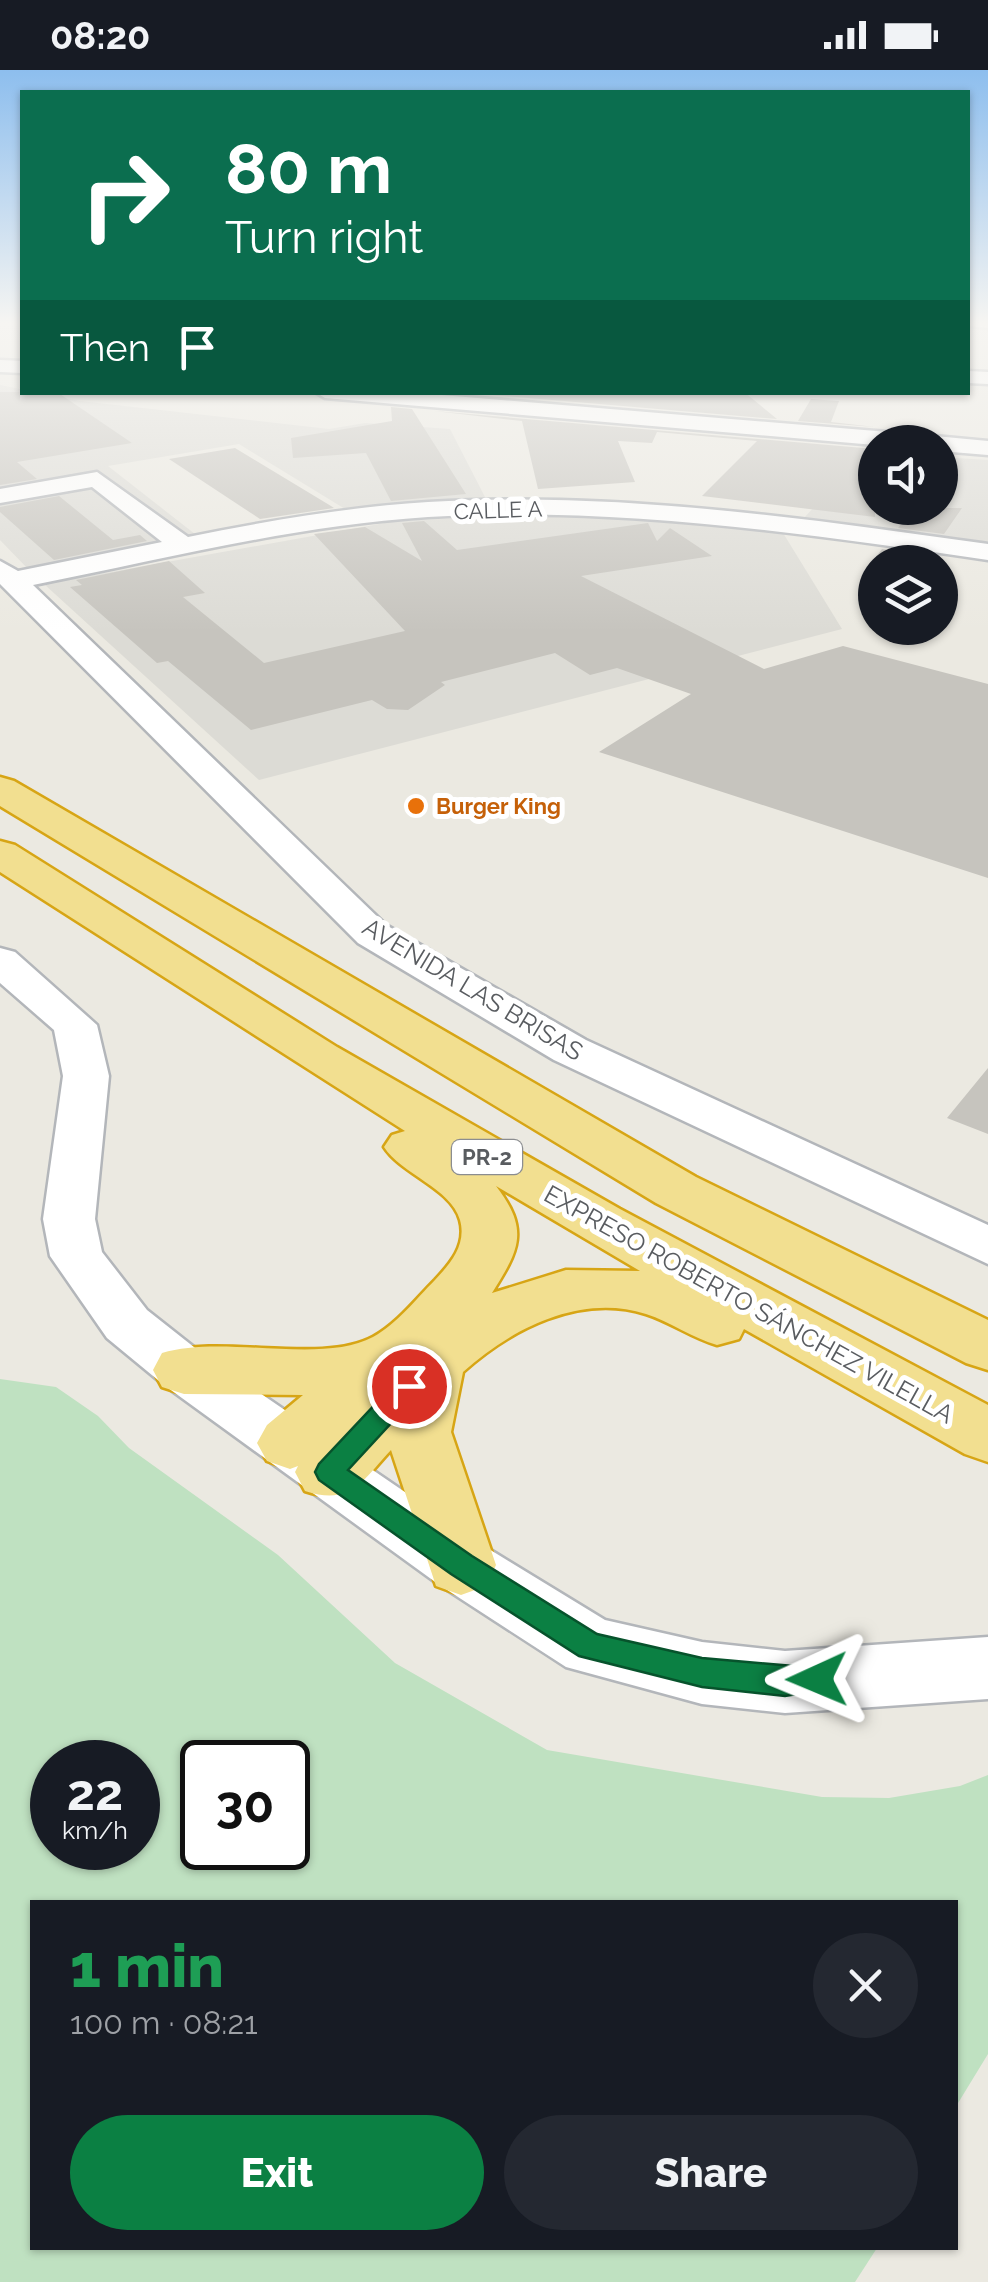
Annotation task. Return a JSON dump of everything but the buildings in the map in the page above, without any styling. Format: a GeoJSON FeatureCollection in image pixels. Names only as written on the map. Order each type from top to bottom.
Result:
{"type":"FeatureCollection","features":[{"type":"Feature","properties":{"kind":"highway","name":"PR-2"},"geometry":{"type":"LineString","coordinates":[[0,788],[676,1190],[988,1347]]}},
{"type":"Feature","properties":{"kind":"highway","name":"EXPRESO ROBERTO SÁNCHEZ VILELLA"},"geometry":{"type":"LineString","coordinates":[[0,854],[319,1058],[600,1223],[988,1438]]}},
{"type":"Feature","properties":{"kind":"highway"},"geometry":{"type":"LineString","coordinates":[[309,1457],[411,1360],[480,1270],[489,1246],[488,1213],[441,1168],[378,1124],[319,1058]]}},
{"type":"Feature","properties":{"kind":"highway"},"geometry":{"type":"LineString","coordinates":[[184,1370],[326,1372],[411,1360],[534,1298],[566,1291],[621,1289],[659,1295],[827,1375],[988,1438]]}},
{"type":"Feature","properties":{"kind":"highway"},"geometry":{"type":"LineString","coordinates":[[411,1360],[418,1432],[462,1565]]}},
{"type":"Feature","properties":{"kind":"street"},"geometry":{"type":"LineString","coordinates":[[778,425],[858,434]]}},
{"type":"Feature","properties":{"kind":"street"},"geometry":{"type":"LineString","coordinates":[[958,446],[988,448]]}},
{"type":"Feature","properties":{"kind":"street"},"geometry":{"type":"LineString","coordinates":[[0,496],[98,479],[186,548]]}},
{"type":"Feature","properties":{"kind":"street","name":"CALLE A"},"geometry":{"type":"LineString","coordinates":[[6,575],[186,548],[347,517],[504,507],[662,510],[988,552]]}},
{"type":"Feature","properties":{"kind":"street","name":"AVENIDA LAS BRISAS"},"geometry":{"type":"LineString","coordinates":[[6,575],[372,934],[570,1050],[988,1246]]}},
{"type":"Feature","properties":{"kind":"street"},"geometry":{"type":"LineString","coordinates":[[0,961],[76,1025],[86,1076],[69,1219],[76,1256],[127,1324],[184,1370],[462,1565],[590,1646],[702,1672],[785,1682],[988,1668]]}},
{"type":"Feature","properties":{"kind":"shaded area"},"geometry":{"type":"Polygon","coordinates":[[[0,425],[295,425],[329,429],[397,425],[450,429],[486,499],[350,512],[239,444],[108,466],[200,538],[28,569],[0,540],[0,425]]]}},
{"type":"Feature","properties":{"kind":"shaded area"},"geometry":{"type":"Polygon","coordinates":[[[958,458],[988,460],[988,545],[803,519],[858,459],[858,525],[958,525],[958,458]]]}},
{"type":"Feature","properties":{"kind":"shaded area"},"geometry":{"type":"Polygon","coordinates":[[[580,513],[780,528],[842,629],[259,780],[44,584],[396,521],[580,513]]]}},
{"type":"Feature","properties":{"kind":"green space"},"geometry":{"type":"Polygon","coordinates":[[[0,1379],[56,1387],[98,1416],[129,1448],[278,1555],[395,1663],[547,1750],[822,1797],[889,1798],[960,1786],[988,1775],[988,2054],[958,2103],[958,1900],[30,1900],[30,2250],[876,2250],[855,2282],[0,2282],[0,1379]]]}},
{"type":"Feature","properties":{"kind":"place","name":"Burger King"},"geometry":{"type":"Point","coordinates":[416,806]}},
{"type":"Feature","properties":{"kind":"route"},"geometry":{"type":"LineString","coordinates":[[409,1386],[329,1472],[462,1565],[590,1646],[702,1672],[785,1682],[817,1679]]}}]}
